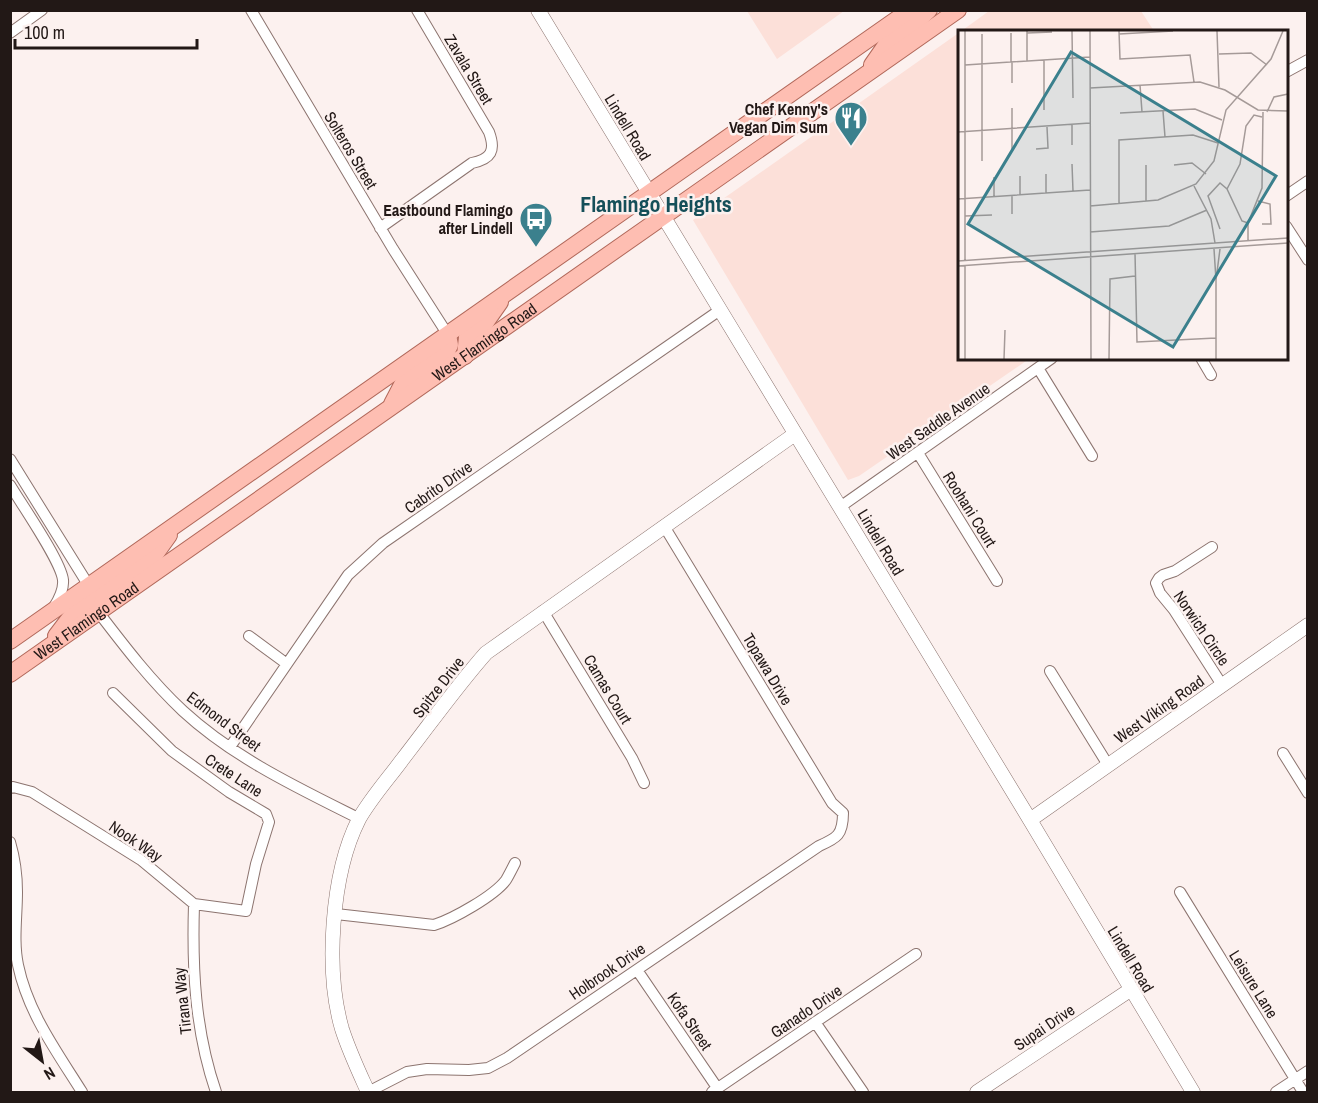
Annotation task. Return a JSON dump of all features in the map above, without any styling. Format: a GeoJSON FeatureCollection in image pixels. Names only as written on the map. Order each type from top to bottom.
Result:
{"type":"FeatureCollection","features":[{"type":"Feature","properties":{"kind":"main road","name":"West Flamingo Road"},"geometry":{"type":"LineString","coordinates":[[10,641],[910,10]]}},
{"type":"Feature","properties":{"kind":"main road"},"geometry":{"type":"LineString","coordinates":[[864,75],[888,42],[918,21],[929,10]]}},
{"type":"Feature","properties":{"kind":"main road","name":"West Flamingo Road"},"geometry":{"type":"LineString","coordinates":[[10,674],[958,10]]}},
{"type":"Feature","properties":{"kind":"main road"},"geometry":{"type":"LineString","coordinates":[[465,356],[467,337],[486,322],[506,294]]}},
{"type":"Feature","properties":{"kind":"main road"},"geometry":{"type":"LineString","coordinates":[[391,408],[404,381],[448,349],[450,345],[448,334]]}},
{"type":"Feature","properties":{"kind":"main road"},"geometry":{"type":"LineString","coordinates":[[99,613],[95,604],[97,598],[154,556],[176,525]]}},
{"type":"Feature","properties":{"kind":"main road"},"geometry":{"type":"LineString","coordinates":[[46,649],[72,615],[86,605],[89,586]]}},
{"type":"Feature","properties":{"kind":"street"},"geometry":{"type":"LineString","coordinates":[[10,33],[42,10]]}},
{"type":"Feature","properties":{"kind":"street","name":"Solteros Street"},"geometry":{"type":"LineString","coordinates":[[250,10],[380,228],[448,334]]}},
{"type":"Feature","properties":{"kind":"street","name":"Zavala Street"},"geometry":{"type":"LineString","coordinates":[[380,228],[472,163],[483,161],[491,152],[494,144],[417,10]]}},
{"type":"Feature","properties":{"kind":"street","name":"Lindell Road"},"geometry":{"type":"LineString","coordinates":[[538,10],[1193,1092]]}},
{"type":"Feature","properties":{"kind":"street"},"geometry":{"type":"LineString","coordinates":[[1288,71],[1308,60]]}},
{"type":"Feature","properties":{"kind":"street"},"geometry":{"type":"LineString","coordinates":[[1288,195],[1308,181]]}},
{"type":"Feature","properties":{"kind":"street"},"geometry":{"type":"LineString","coordinates":[[1288,228],[1308,260]]}},
{"type":"Feature","properties":{"kind":"street","name":"Cabrito Drive"},"geometry":{"type":"LineString","coordinates":[[230,747],[348,575],[362,560],[720,310]]}},
{"type":"Feature","properties":{"kind":"street","name":"West Saddle Avenue"},"geometry":{"type":"LineString","coordinates":[[840,507],[1049,360]]}},
{"type":"Feature","properties":{"kind":"street"},"geometry":{"type":"LineString","coordinates":[[1202,360],[1211,375]]}},
{"type":"Feature","properties":{"kind":"street"},"geometry":{"type":"LineString","coordinates":[[1038,368],[1092,456]]}},
{"type":"Feature","properties":{"kind":"street","name":"Spitze Drive"},"geometry":{"type":"LineString","coordinates":[[368,1092],[342,1028],[335,993],[332,953],[339,882],[352,835],[360,819],[461,682],[486,653],[795,434]]}},
{"type":"Feature","properties":{"kind":"street","name":"Roohani Court"},"geometry":{"type":"LineString","coordinates":[[918,453],[997,581]]}},
{"type":"Feature","properties":{"kind":"street"},"geometry":{"type":"LineString","coordinates":[[10,459],[89,586]]}},
{"type":"Feature","properties":{"kind":"street"},"geometry":{"type":"LineString","coordinates":[[10,485],[53,556],[63,577],[61,593],[51,612]]}},
{"type":"Feature","properties":{"kind":"street","name":"Topawa Drive"},"geometry":{"type":"LineString","coordinates":[[664,526],[832,803],[843,813],[843,826]]}},
{"type":"Feature","properties":{"kind":"street","name":"Norwich Circle"},"geometry":{"type":"LineString","coordinates":[[1212,547],[1175,571],[1163,575],[1156,583],[1160,593],[1174,610],[1222,685]]}},
{"type":"Feature","properties":{"kind":"street","name":"Camas Court"},"geometry":{"type":"LineString","coordinates":[[543,611],[632,758],[644,783]]}},
{"type":"Feature","properties":{"kind":"street","name":"Edmond Street"},"geometry":{"type":"LineString","coordinates":[[99,613],[149,677],[185,712],[267,772],[360,819]]}},
{"type":"Feature","properties":{"kind":"street","name":"West Viking Road"},"geometry":{"type":"LineString","coordinates":[[1030,820],[1308,625]]}},
{"type":"Feature","properties":{"kind":"street"},"geometry":{"type":"LineString","coordinates":[[249,636],[287,663]]}},
{"type":"Feature","properties":{"kind":"street"},"geometry":{"type":"LineString","coordinates":[[1050,671],[1108,765]]}},
{"type":"Feature","properties":{"kind":"street","name":"Crete Lane"},"geometry":{"type":"LineString","coordinates":[[113,693],[172,751],[229,792],[266,814],[269,822],[256,864],[246,911],[194,904]]}},
{"type":"Feature","properties":{"kind":"street"},"geometry":{"type":"LineString","coordinates":[[1283,753],[1308,793]]}},
{"type":"Feature","properties":{"kind":"street","name":"Nook Way"},"geometry":{"type":"LineString","coordinates":[[10,788],[32,792],[141,860],[194,904]]}},
{"type":"Feature","properties":{"kind":"street","name":"Holbrook Drive"},"geometry":{"type":"LineString","coordinates":[[368,1092],[407,1072],[427,1069],[488,1068],[507,1058],[819,846],[836,838],[843,826]]}},
{"type":"Feature","properties":{"kind":"street"},"geometry":{"type":"LineString","coordinates":[[10,842],[16,872],[13,930],[18,965],[32,1008],[43,1030],[82,1092]]}},
{"type":"Feature","properties":{"kind":"street"},"geometry":{"type":"LineString","coordinates":[[336,914],[434,925],[449,920],[496,890],[515,863]]}},
{"type":"Feature","properties":{"kind":"street","name":"Leisure Lane"},"geometry":{"type":"LineString","coordinates":[[1180,892],[1303,1092]]}},
{"type":"Feature","properties":{"kind":"street","name":"Tirana Way"},"geometry":{"type":"LineString","coordinates":[[194,904],[195,998],[204,1053],[216,1092]]}},
{"type":"Feature","properties":{"kind":"street","name":"Ganado Drive"},"geometry":{"type":"LineString","coordinates":[[715,1091],[916,954]]}},
{"type":"Feature","properties":{"kind":"street","name":"Kofa Street"},"geometry":{"type":"LineString","coordinates":[[637,970],[715,1091]]}},
{"type":"Feature","properties":{"kind":"street","name":"Supai Drive"},"geometry":{"type":"LineString","coordinates":[[977,1092],[1130,990]]}},
{"type":"Feature","properties":{"kind":"street"},"geometry":{"type":"LineString","coordinates":[[815,1023],[862,1092]]}},
{"type":"Feature","properties":{"kind":"street"},"geometry":{"type":"LineString","coordinates":[[1276,1092],[1308,1071]]}},
{"type":"Feature","properties":{"kind":"shaded area"},"geometry":{"type":"Polygon","coordinates":[[[747,11],[844,11],[777,59],[747,11]]]}},
{"type":"Feature","properties":{"kind":"shaded area"},"geometry":{"type":"Polygon","coordinates":[[[989,11],[1141,11],[1153,30],[963,30],[989,11]]]}},
{"type":"Feature","properties":{"kind":"shaded area"},"geometry":{"type":"Polygon","coordinates":[[[958,33],[958,360],[1028,360],[859,476],[848,480],[693,220],[958,33]]]}},
{"type":"Feature","properties":{"kind":"place","name":"Chef Kenny's Vegan Dim Sum"},"geometry":{"type":"Point","coordinates":[851,147]}},
{"type":"Feature","properties":{"kind":"place","name":"Eastbound Flamingo after Lindell"},"geometry":{"type":"Point","coordinates":[536,248]}},
{"type":"Feature","properties":{"kind":"district","name":"Flamingo Heights"},"geometry":{"type":"Point","coordinates":[656,204]}}]}
